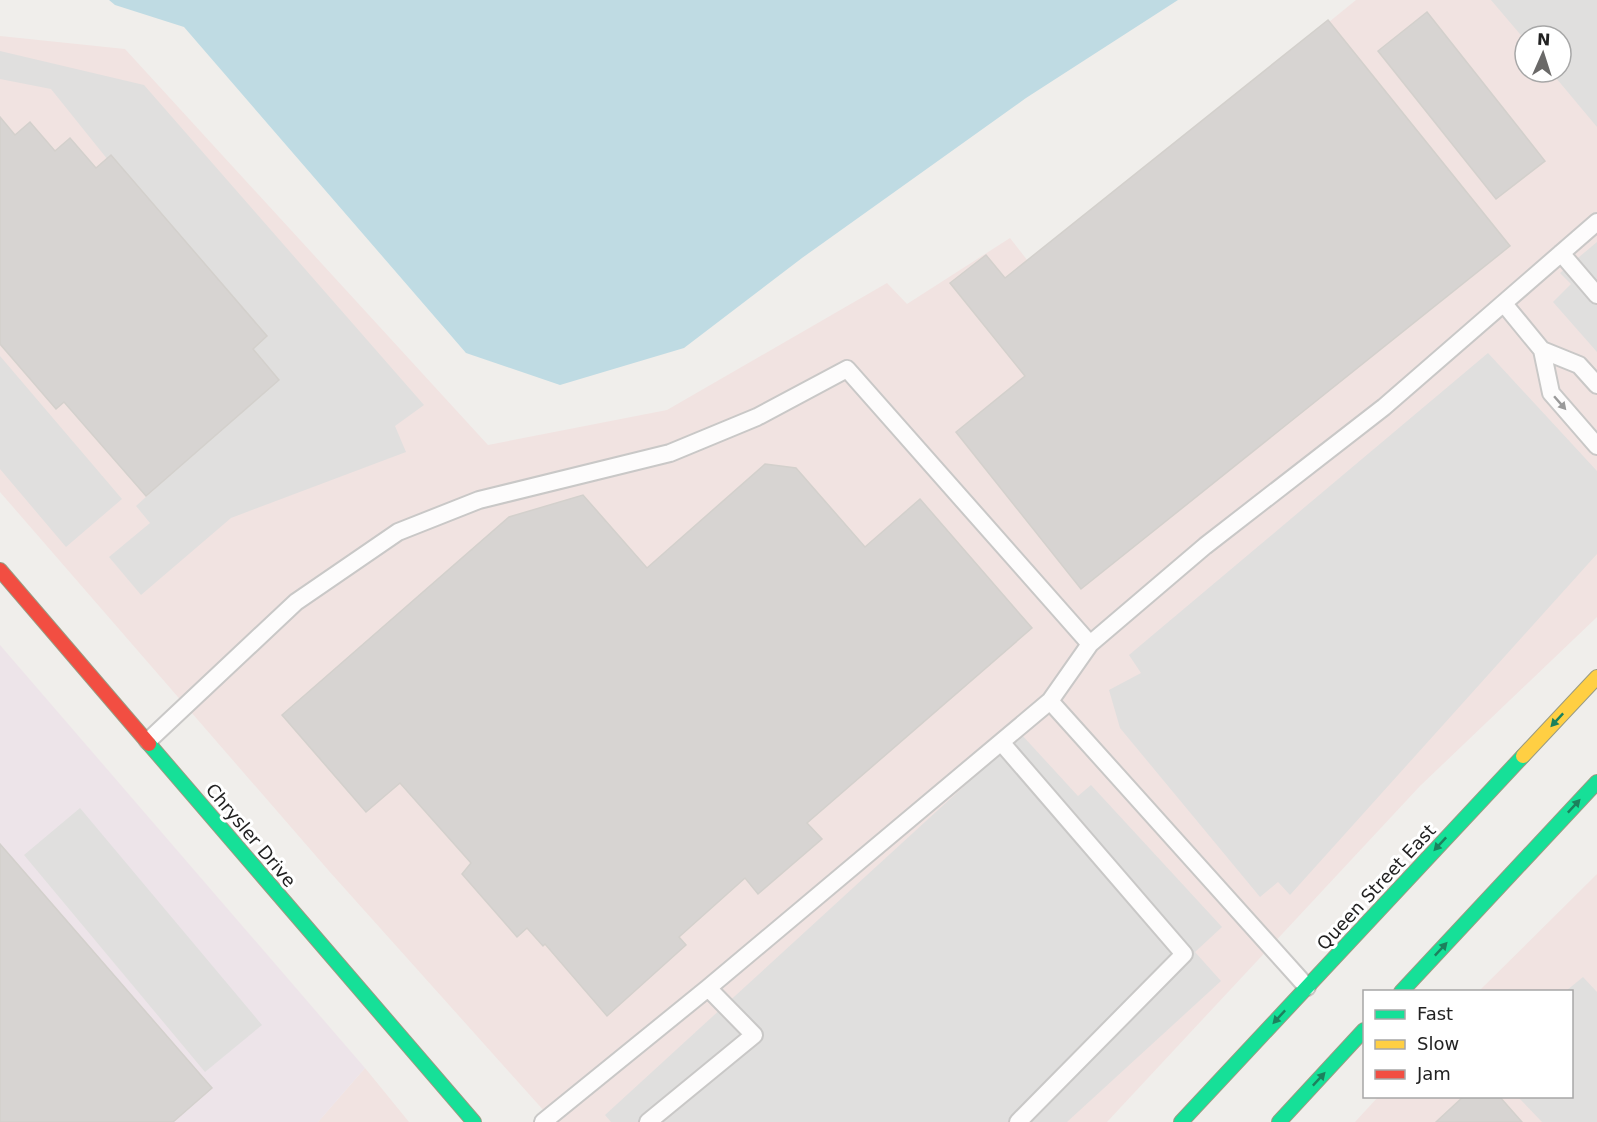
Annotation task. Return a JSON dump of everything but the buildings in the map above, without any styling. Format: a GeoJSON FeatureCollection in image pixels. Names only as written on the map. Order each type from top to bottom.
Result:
{"type":"FeatureCollection","features":[{"type":"Feature","properties":{"kind":"main road","name":"Chrysler Drive"},"geometry":{"type":"LineString","coordinates":[[0,570],[148,741],[375,1012],[474,1122]]}},
{"type":"Feature","properties":{"kind":"main road","name":"Queen Street East"},"geometry":{"type":"LineString","coordinates":[[1181,1122],[1597,677]]}},
{"type":"Feature","properties":{"kind":"main road"},"geometry":{"type":"LineString","coordinates":[[1403,990],[1597,782]]}},
{"type":"Feature","properties":{"kind":"main road"},"geometry":{"type":"LineString","coordinates":[[1279,1122],[1363,1032]]}},
{"type":"Feature","properties":{"kind":"lane"},"geometry":{"type":"LineString","coordinates":[[543,1122],[708,988],[1050,701],[1090,644],[1205,546],[1384,407],[1597,222]]}},
{"type":"Feature","properties":{"kind":"lane"},"geometry":{"type":"LineString","coordinates":[[1561,253],[1597,295]]}},
{"type":"Feature","properties":{"kind":"lane"},"geometry":{"type":"LineString","coordinates":[[1504,305],[1542,350],[1579,365],[1597,385]]}},
{"type":"Feature","properties":{"kind":"lane"},"geometry":{"type":"LineString","coordinates":[[1542,350],[1551,393],[1597,446]]}},
{"type":"Feature","properties":{"kind":"lane"},"geometry":{"type":"LineString","coordinates":[[148,741],[296,602],[398,531],[479,500],[670,453],[757,417],[848,369],[1090,644]]}},
{"type":"Feature","properties":{"kind":"lane"},"geometry":{"type":"LineString","coordinates":[[1050,701],[1307,987]]}},
{"type":"Feature","properties":{"kind":"lane"},"geometry":{"type":"LineString","coordinates":[[1000,742],[1184,954],[1018,1122]]}},
{"type":"Feature","properties":{"kind":"lane"},"geometry":{"type":"LineString","coordinates":[[648,1122],[754,1035],[708,988]]}},
{"type":"Feature","properties":{"kind":"shaded area"},"geometry":{"type":"Polygon","coordinates":[[[1356,0],[1597,0],[1597,617],[1420,786],[1107,1122],[554,1122],[329,871],[0,492],[0,36],[125,49],[488,445],[667,410],[887,283],[907,304],[1010,238],[1031,265],[1356,0]]]}},
{"type":"Feature","properties":{"kind":"shaded area"},"geometry":{"type":"Polygon","coordinates":[[[1491,0],[1597,0],[1597,127],[1561,84],[1573,84],[1573,24],[1513,24],[1513,26],[1491,0]]]}},
{"type":"Feature","properties":{"kind":"shaded area"},"geometry":{"type":"Polygon","coordinates":[[[0,51],[144,85],[424,405],[395,426],[406,452],[231,518],[141,595],[109,557],[150,523],[136,506],[275,380],[108,160],[51,89],[0,79],[0,51]]]}},
{"type":"Feature","properties":{"kind":"shaded area"},"geometry":{"type":"Polygon","coordinates":[[[1597,242],[1597,352],[1553,302],[1571,284],[1560,273],[1597,242]]]}},
{"type":"Feature","properties":{"kind":"shaded area"},"geometry":{"type":"Polygon","coordinates":[[[1488,353],[1597,471],[1597,554],[1290,895],[1278,882],[1260,897],[1120,728],[1109,690],[1141,673],[1129,655],[1488,353]]]}},
{"type":"Feature","properties":{"kind":"shaded area"},"geometry":{"type":"Polygon","coordinates":[[[0,356],[122,499],[66,547],[0,469],[0,356]]]}},
{"type":"Feature","properties":{"kind":"shaded area"},"geometry":{"type":"Polygon","coordinates":[[[0,645],[365,1068],[318,1122],[0,1122],[0,645]]]}},
{"type":"Feature","properties":{"kind":"shaded area"},"geometry":{"type":"Polygon","coordinates":[[[1021,734],[1078,796],[1091,785],[1222,927],[1195,952],[1221,981],[1067,1122],[611,1122],[605,1115],[1021,734]]]}},
{"type":"Feature","properties":{"kind":"shaded area"},"geometry":{"type":"Polygon","coordinates":[[[80,808],[262,1025],[205,1072],[24,855],[80,808]]]}},
{"type":"Feature","properties":{"kind":"shaded area"},"geometry":{"type":"Polygon","coordinates":[[[1597,874],[1597,1122],[1355,1122],[1377,1098],[1573,1098],[1573,990],[1480,990],[1597,874]]]}},
{"type":"Feature","properties":{"kind":"shaded area"},"geometry":{"type":"Polygon","coordinates":[[[1583,977],[1597,992],[1597,1122],[1542,1122],[1519,1098],[1573,1098],[1573,990],[1567,990],[1583,977]]]}},
{"type":"Feature","properties":{"kind":"shaded area"},"geometry":{"type":"Polygon","coordinates":[[[365,1068],[409,1122],[318,1122],[365,1068]]]}},
{"type":"Feature","properties":{"kind":"water"},"geometry":{"type":"Polygon","coordinates":[[[109,0],[1178,0],[1026,98],[802,258],[684,348],[560,385],[466,353],[184,27],[115,5],[109,0]]]}},
{"type":"Feature","properties":{"kind":"traffic: fast"},"geometry":{"type":"LineString","coordinates":[[149,744],[474,1122]]}},
{"type":"Feature","properties":{"kind":"traffic: fast"},"geometry":{"type":"LineString","coordinates":[[1181,1122],[1523,756]]}},
{"type":"Feature","properties":{"kind":"traffic: fast"},"geometry":{"type":"LineString","coordinates":[[1403,990],[1597,782]]}},
{"type":"Feature","properties":{"kind":"traffic: fast"},"geometry":{"type":"LineString","coordinates":[[1279,1122],[1363,1031]]}},
{"type":"Feature","properties":{"kind":"traffic: slow"},"geometry":{"type":"LineString","coordinates":[[1523,756],[1597,677]]}},
{"type":"Feature","properties":{"kind":"traffic: jam"},"geometry":{"type":"LineString","coordinates":[[0,570],[149,744]]}}]}
